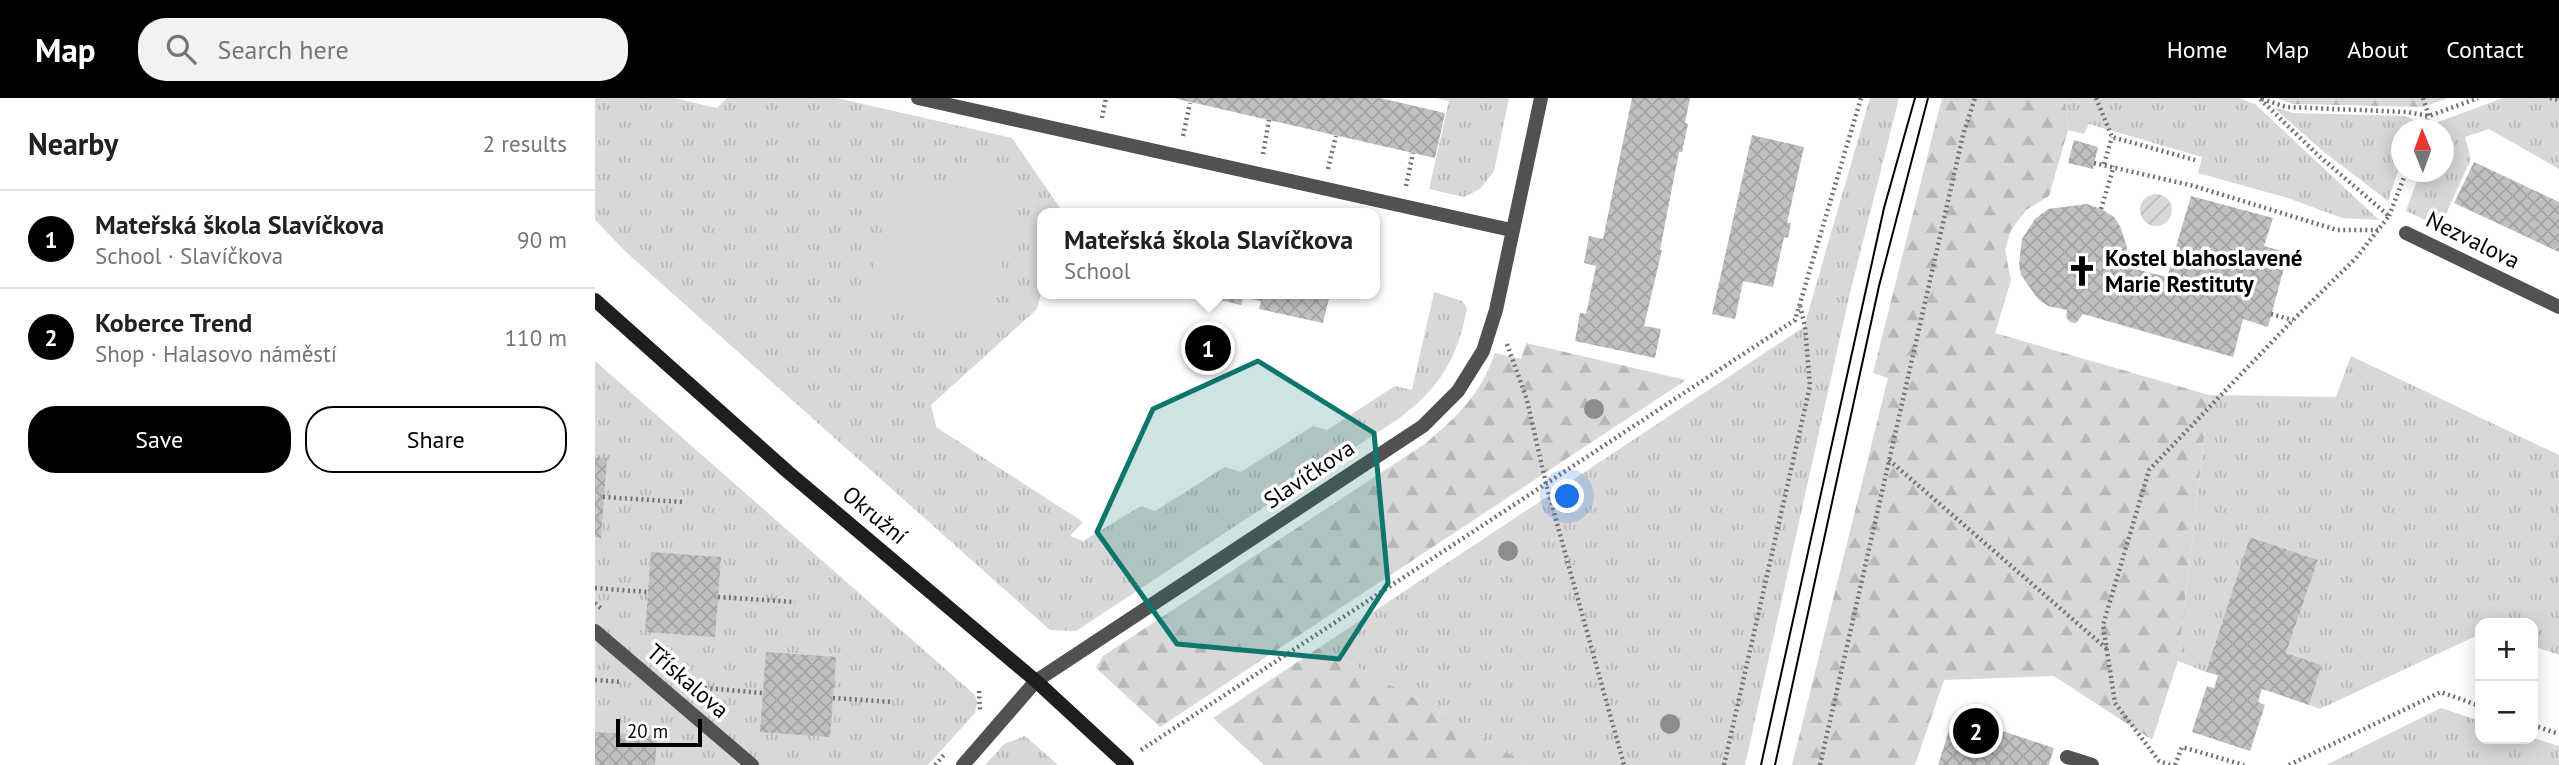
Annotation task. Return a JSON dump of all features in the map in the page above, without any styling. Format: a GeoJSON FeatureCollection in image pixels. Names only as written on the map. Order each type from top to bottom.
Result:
{"type":"FeatureCollection","features":[{"type":"Feature","properties":{"kind":"street"},"geometry":{"type":"LineString","coordinates":[[919,98],[1511,230]]}},
{"type":"Feature","properties":{"kind":"street","name":"Slavíčkova"},"geometry":{"type":"LineString","coordinates":[[1037,681],[1423,426],[1458,391],[1483,351],[1496,310],[1541,98]]}},
{"type":"Feature","properties":{"kind":"street","name":"Nezvalova"},"geometry":{"type":"LineString","coordinates":[[2406,233],[2559,307]]}},
{"type":"Feature","properties":{"kind":"street","name":"Okružní"},"geometry":{"type":"LineString","coordinates":[[595,300],[788,472],[1037,681],[1125,764]]}},
{"type":"Feature","properties":{"kind":"street","name":"Třískalova"},"geometry":{"type":"LineString","coordinates":[[595,631],[752,765]]}},
{"type":"Feature","properties":{"kind":"street"},"geometry":{"type":"LineString","coordinates":[[963,765],[1037,681]]}},
{"type":"Feature","properties":{"kind":"street"},"geometry":{"type":"LineString","coordinates":[[2067,757],[2092,765]]}},
{"type":"Feature","properties":{"kind":"path"},"geometry":{"type":"LineString","coordinates":[[1125,764],[1160,736],[1795,320],[1861,98]]}},
{"type":"Feature","properties":{"kind":"path"},"geometry":{"type":"LineString","coordinates":[[1820,765],[1963,135],[1976,98]]}},
{"type":"Feature","properties":{"kind":"path"},"geometry":{"type":"LineString","coordinates":[[2097,98],[2112,137],[2103,164]]}},
{"type":"Feature","properties":{"kind":"path"},"geometry":{"type":"LineString","coordinates":[[2259,98],[2286,107],[2407,112],[2429,116],[2478,98]]}},
{"type":"Feature","properties":{"kind":"path"},"geometry":{"type":"LineString","coordinates":[[2259,98],[2319,156],[2406,233]]}},
{"type":"Feature","properties":{"kind":"path"},"geometry":{"type":"LineString","coordinates":[[2423,98],[2428,119]]}},
{"type":"Feature","properties":{"kind":"path"},"geometry":{"type":"LineString","coordinates":[[2550,98],[2559,100]]}},
{"type":"Feature","properties":{"kind":"path"},"geometry":{"type":"LineString","coordinates":[[1178,156],[1191,103]]}},
{"type":"Feature","properties":{"kind":"path"},"geometry":{"type":"LineString","coordinates":[[1259,174],[1269,120]]}},
{"type":"Feature","properties":{"kind":"path"},"geometry":{"type":"LineString","coordinates":[[1324,188],[1336,136]]}},
{"type":"Feature","properties":{"kind":"path"},"geometry":{"type":"LineString","coordinates":[[2112,137],[2195,160]]}},
{"type":"Feature","properties":{"kind":"path"},"geometry":{"type":"LineString","coordinates":[[1402,206],[1413,153]]}},
{"type":"Feature","properties":{"kind":"path"},"geometry":{"type":"LineString","coordinates":[[2094,163],[2194,186],[2337,230],[2379,230]]}},
{"type":"Feature","properties":{"kind":"path"},"geometry":{"type":"LineString","coordinates":[[2101,209],[2115,166]]}},
{"type":"Feature","properties":{"kind":"path"},"geometry":{"type":"LineString","coordinates":[[2244,765],[2182,747],[2173,765],[2159,761],[2115,703],[2103,625],[2149,470],[2356,258],[2389,216],[2402,182]]}},
{"type":"Feature","properties":{"kind":"path"},"geometry":{"type":"LineString","coordinates":[[1724,765],[1810,386],[1805,327],[1800,304]]}},
{"type":"Feature","properties":{"kind":"path"},"geometry":{"type":"LineString","coordinates":[[1496,310],[1527,400],[1546,484],[1624,765]]}},
{"type":"Feature","properties":{"kind":"path"},"geometry":{"type":"LineString","coordinates":[[2271,314],[2293,320]]}},
{"type":"Feature","properties":{"kind":"path"},"geometry":{"type":"LineString","coordinates":[[1889,460],[2107,649]]}},
{"type":"Feature","properties":{"kind":"path"},"geometry":{"type":"LineString","coordinates":[[603,497],[683,502]]}},
{"type":"Feature","properties":{"kind":"path"},"geometry":{"type":"LineString","coordinates":[[595,588],[648,592]]}},
{"type":"Feature","properties":{"kind":"path"},"geometry":{"type":"LineString","coordinates":[[718,597],[795,602]]}},
{"type":"Feature","properties":{"kind":"path"},"geometry":{"type":"LineString","coordinates":[[690,686],[763,693]]}},
{"type":"Feature","properties":{"kind":"path"},"geometry":{"type":"LineString","coordinates":[[2289,765],[2441,692],[2475,704]]}},
{"type":"Feature","properties":{"kind":"path"},"geometry":{"type":"LineString","coordinates":[[833,698],[892,702]]}},
{"type":"Feature","properties":{"kind":"path"},"geometry":{"type":"LineString","coordinates":[[2538,727],[2559,734]]}},
{"type":"Feature","properties":{"kind":"highlighted area"},"geometry":{"type":"Polygon","coordinates":[[[1258,361],[1374,433],[1388,583],[1339,659],[1177,644],[1097,532],[1153,409],[1258,361]]]}},
{"type":"Feature","properties":{"kind":"green space"},"geometry":{"type":"Polygon","coordinates":[[[595,98],[674,98],[717,108],[727,98],[837,98],[1012,138],[1060,208],[1037,208],[1037,299],[1039,299],[1037,309],[931,405],[936,427],[1083,522],[1070,536],[1083,541],[1141,506],[1155,511],[1225,467],[1241,472],[1313,426],[1327,430],[1395,386],[1412,390],[1434,292],[1462,301],[1467,308],[1458,342],[1444,371],[1425,396],[1398,419],[1076,631],[1050,630],[626,252],[595,220],[595,98]]]}},
{"type":"Feature","properties":{"kind":"green space"},"geometry":{"type":"Polygon","coordinates":[[[1435,98],[1509,98],[1494,171],[1480,189],[1464,197],[1429,189],[1449,101],[1435,98]]]}},
{"type":"Feature","properties":{"kind":"green space"},"geometry":{"type":"Polygon","coordinates":[[[1870,98],[1899,98],[1849,297],[1745,765],[1528,765],[1446,715],[1320,647],[1804,327],[1870,98]]]}},
{"type":"Feature","properties":{"kind":"green space"},"geometry":{"type":"Polygon","coordinates":[[[1942,98],[2065,98],[2068,130],[2049,196],[2026,210],[2011,230],[2005,250],[2011,280],[1995,333],[2209,395],[2178,661],[2152,740],[2054,676],[1944,680],[1915,765],[1792,765],[1888,378],[1873,373],[1942,98]]]}},
{"type":"Feature","properties":{"kind":"green space"},"geometry":{"type":"Polygon","coordinates":[[[2065,98],[2239,98],[2255,104],[2379,220],[2342,218],[2288,198],[2198,173],[2202,157],[2089,124],[2084,134],[2068,130],[2065,98]]]}},
{"type":"Feature","properties":{"kind":"green space"},"geometry":{"type":"Polygon","coordinates":[[[2277,98],[2448,98],[2423,107],[2292,104],[2277,98]]]}},
{"type":"Feature","properties":{"kind":"green space"},"geometry":{"type":"Polygon","coordinates":[[[2503,98],[2559,98],[2559,169],[2489,129],[2465,137],[2471,159],[2440,227],[2406,211],[2416,182],[2454,182],[2454,119],[2446,119],[2503,98]]]}},
{"type":"Feature","properties":{"kind":"green space"},"geometry":{"type":"Polygon","coordinates":[[[2273,107],[2294,113],[2405,116],[2412,119],[2391,119],[2391,182],[2394,182],[2388,201],[2324,152],[2273,107]]]}},
{"type":"Feature","properties":{"kind":"green space"},"geometry":{"type":"Polygon","coordinates":[[[948,166],[1021,183],[985,334],[864,305],[894,179],[943,190],[948,166]]]}},
{"type":"Feature","properties":{"kind":"green space"},"geometry":{"type":"Polygon","coordinates":[[[2156,194],[2168,198],[2172,210],[2168,222],[2156,226],[2144,222],[2140,210],[2144,198],[2156,194]]]}},
{"type":"Feature","properties":{"kind":"green space"},"geometry":{"type":"Polygon","coordinates":[[[1526,343],[1686,380],[1160,727],[1096,668],[1103,656],[1426,443],[1449,423],[1475,393],[1495,353],[1521,359],[1526,343]]]}},
{"type":"Feature","properties":{"kind":"green space"},"geometry":{"type":"Polygon","coordinates":[[[2351,356],[2559,455],[2559,655],[2538,648],[2538,618],[2475,618],[2475,636],[2320,709],[2309,705],[2322,665],[2286,653],[2318,560],[2251,537],[2206,672],[2178,661],[2209,395],[2336,397],[2351,356]]]}},
{"type":"Feature","properties":{"kind":"green space"},"geometry":{"type":"Polygon","coordinates":[[[595,361],[975,695],[975,713],[928,765],[595,765],[595,361]]]}},
{"type":"Feature","properties":{"kind":"green space"},"geometry":{"type":"Polygon","coordinates":[[[1320,647],[1446,715],[1528,765],[1264,765],[1213,718],[1320,647]]]}},
{"type":"Feature","properties":{"kind":"green space"},"geometry":{"type":"Polygon","coordinates":[[[2441,708],[2475,719],[2475,744],[2538,744],[2538,740],[2559,746],[2559,765],[2326,765],[2441,708]]]}},
{"type":"Feature","properties":{"kind":"green space"},"geometry":{"type":"Polygon","coordinates":[[[1025,736],[1058,765],[985,765],[1004,744],[1025,736]]]}},
{"type":"Feature","properties":{"kind":"building"},"geometry":{"type":"Polygon","coordinates":[[[1173,98],[1380,98],[1445,113],[1435,158],[1173,98]]]}},
{"type":"Feature","properties":{"kind":"building"},"geometry":{"type":"Polygon","coordinates":[[[1632,98],[1690,98],[1685,123],[1688,124],[1682,152],[1679,152],[1662,250],[1644,326],[1661,329],[1655,358],[1575,341],[1580,313],[1586,314],[1596,266],[1584,263],[1589,236],[1603,239],[1632,98]]]}},
{"type":"Feature","properties":{"kind":"building"},"geometry":{"type":"Polygon","coordinates":[[[1752,135],[1804,147],[1787,223],[1791,223],[1788,238],[1784,237],[1773,287],[1743,281],[1735,319],[1712,314],[1752,135]]]}},
{"type":"Feature","properties":{"kind":"building"},"geometry":{"type":"Polygon","coordinates":[[[2074,140],[2098,147],[2093,169],[2068,163],[2074,140]]]}},
{"type":"Feature","properties":{"kind":"building"},"geometry":{"type":"Polygon","coordinates":[[[2474,162],[2559,202],[2559,252],[2454,203],[2474,162]]]}},
{"type":"Feature","properties":{"kind":"building"},"geometry":{"type":"Polygon","coordinates":[[[2191,196],[2273,218],[2264,246],[2288,253],[2268,327],[2243,319],[2233,357],[2083,314],[2076,323],[2070,322],[2066,317],[2067,310],[2048,306],[2038,299],[2021,275],[2019,264],[2022,239],[2035,219],[2048,209],[2087,204],[2114,217],[2121,228],[2127,248],[2127,267],[2167,277],[2191,196]]]}},
{"type":"Feature","properties":{"kind":"building"},"geometry":{"type":"Polygon","coordinates":[[[1215,299],[1243,299],[1241,305],[1215,299]]]}},
{"type":"Feature","properties":{"kind":"building"},"geometry":{"type":"Polygon","coordinates":[[[1249,299],[1329,299],[1323,323],[1259,309],[1261,301],[1249,299]]]}},
{"type":"Feature","properties":{"kind":"building"},"geometry":{"type":"Polygon","coordinates":[[[595,457],[607,458],[601,538],[595,537],[595,457]]]}},
{"type":"Feature","properties":{"kind":"building"},"geometry":{"type":"Polygon","coordinates":[[[2250,537],[2318,560],[2286,653],[2322,665],[2309,705],[2262,689],[2258,702],[2265,705],[2250,751],[2192,732],[2207,686],[2214,688],[2218,675],[2206,672],[2250,537]]]}},
{"type":"Feature","properties":{"kind":"building"},"geometry":{"type":"Polygon","coordinates":[[[651,552],[721,557],[715,637],[645,632],[651,552]]]}},
{"type":"Feature","properties":{"kind":"building"},"geometry":{"type":"Polygon","coordinates":[[[766,652],[836,657],[830,737],[760,732],[766,652]]]}},
{"type":"Feature","properties":{"kind":"building"},"geometry":{"type":"Polygon","coordinates":[[[1954,715],[2054,748],[2049,765],[1938,765],[1954,715]]]}},
{"type":"Feature","properties":{"kind":"building"},"geometry":{"type":"Polygon","coordinates":[[[595,732],[657,736],[655,765],[595,765],[595,732]]]}},
{"type":"Feature","properties":{"kind":"tram line"},"geometry":{"type":"LineString","coordinates":[[1761,765],[1884,208],[1915,98]]}},
{"type":"Feature","properties":{"kind":"tram line"},"geometry":{"type":"LineString","coordinates":[[1775,765],[1879,286],[1928,98]]}},
{"type":"Feature","properties":{"kind":"place","name":"Kostel blahoslavené Marie Restituty"},"geometry":{"type":"Point","coordinates":[2082,271]}},
{"type":"Feature","properties":{"kind":"place","name":"Mateřská škola Slavíčkova"},"geometry":{"type":"Point","coordinates":[1208,348]}},
{"type":"Feature","properties":{"kind":"place","name":"Koberce Trend"},"geometry":{"type":"Point","coordinates":[1976,731]}}]}
